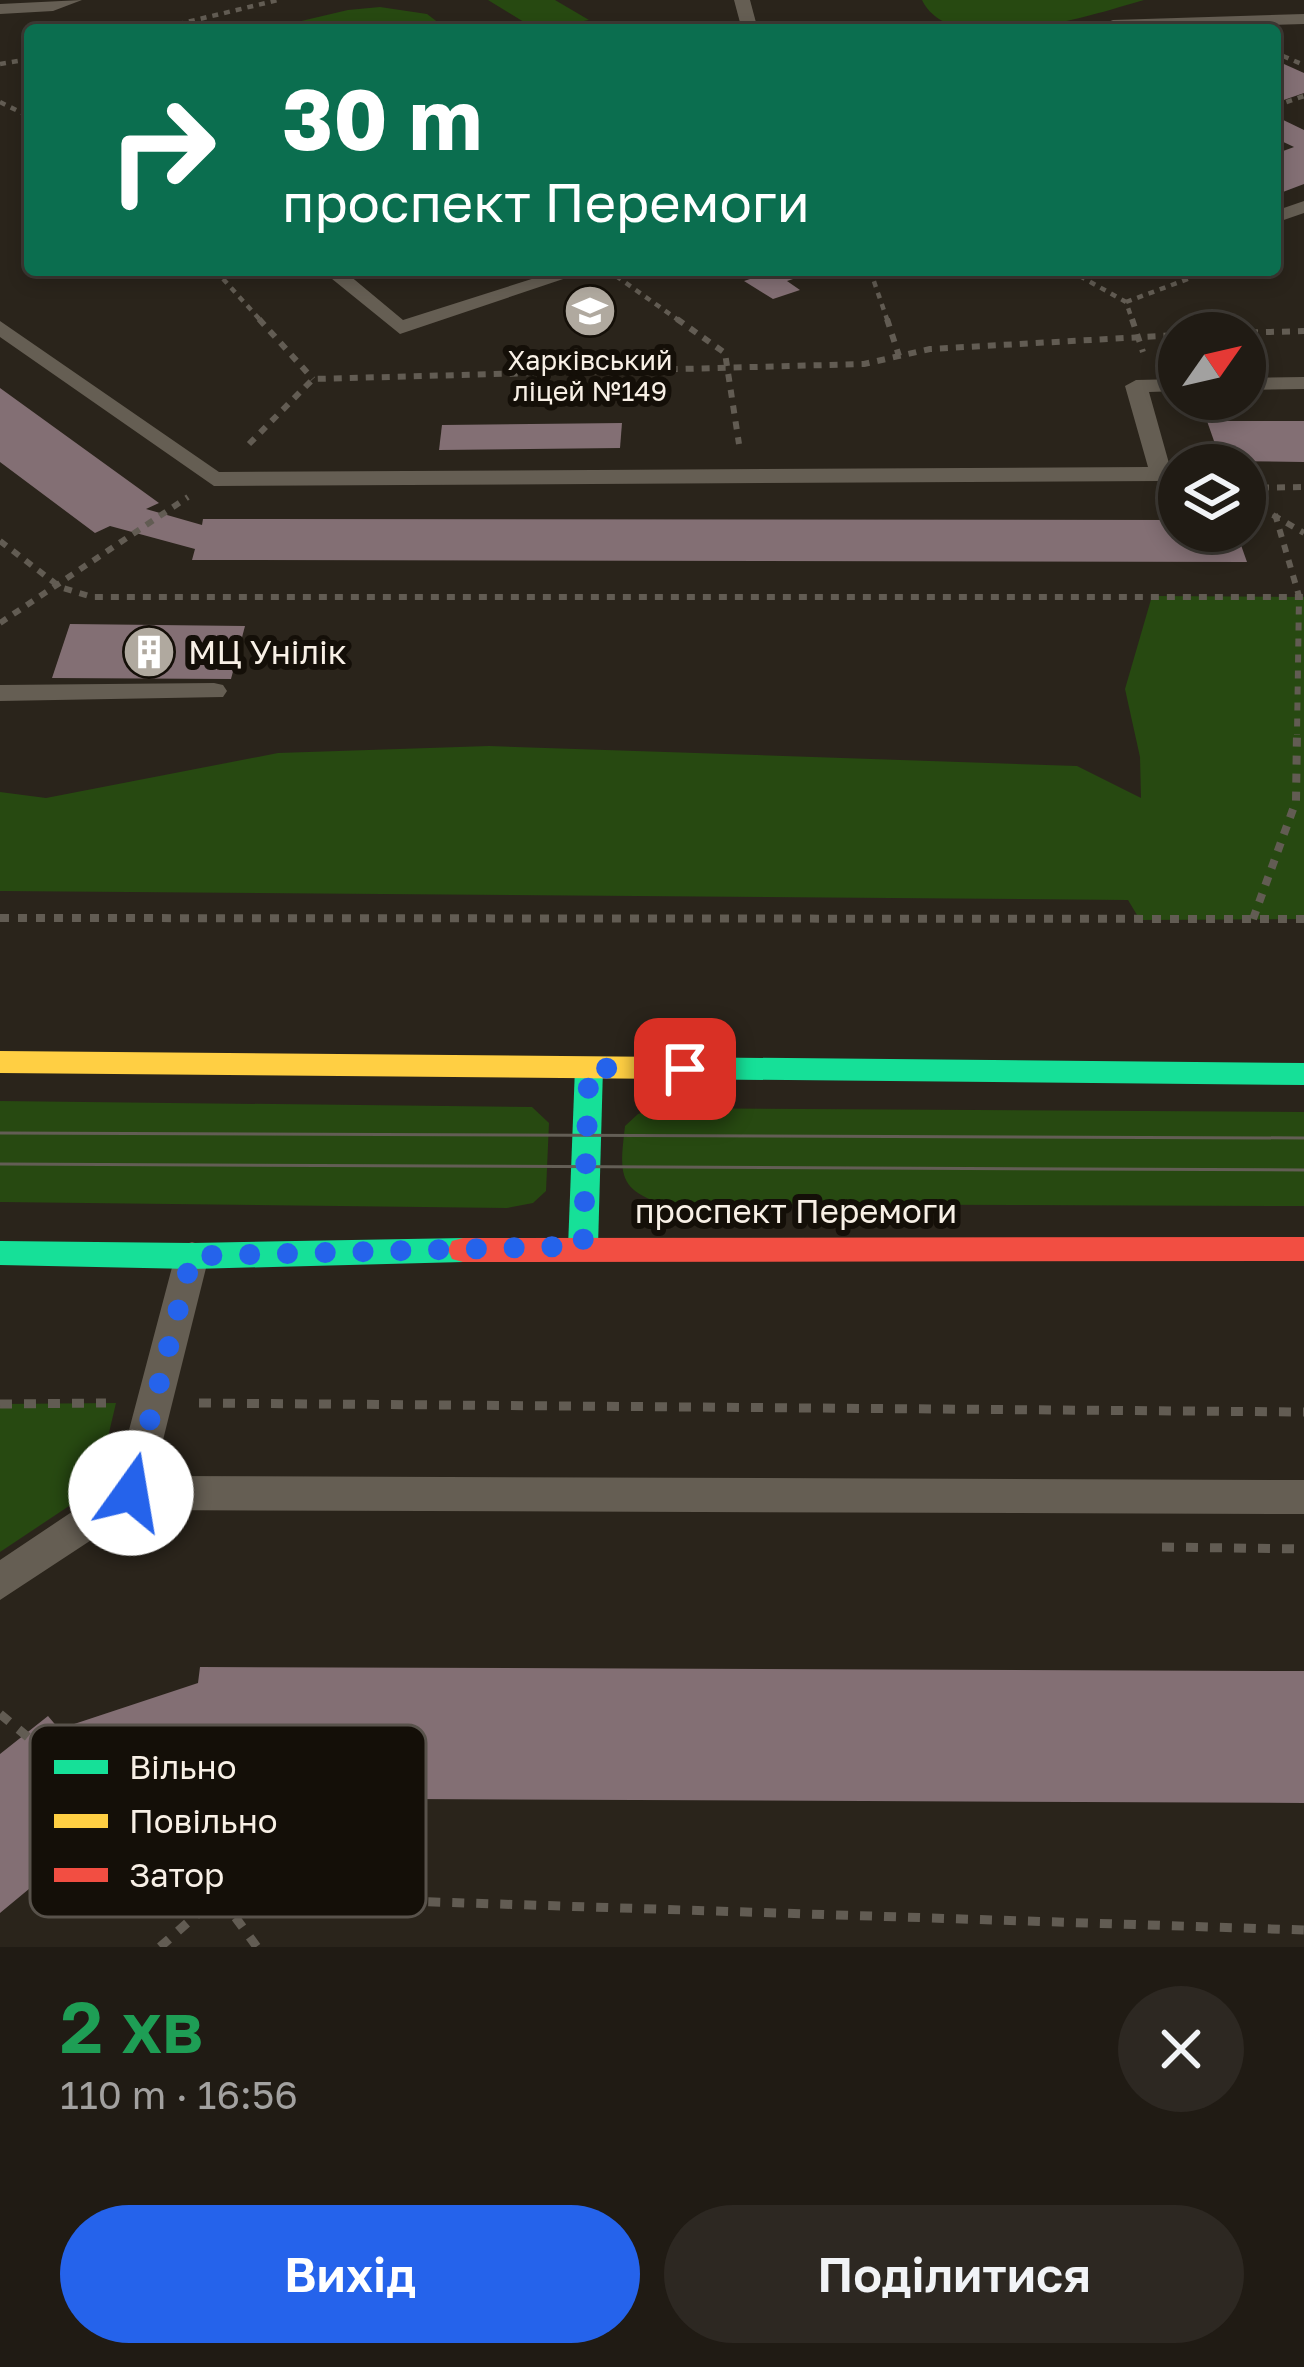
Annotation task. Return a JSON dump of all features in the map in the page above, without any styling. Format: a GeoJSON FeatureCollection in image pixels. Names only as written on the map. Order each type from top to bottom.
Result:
{"type":"FeatureCollection","features":[{"type":"Feature","properties":{"kind":"main road"},"geometry":{"type":"LineString","coordinates":[[0,1062],[1304,1074]]}},
{"type":"Feature","properties":{"kind":"main road"},"geometry":{"type":"LineString","coordinates":[[583,1246],[589,1068]]}},
{"type":"Feature","properties":{"kind":"main road","name":"проспект Перемоги"},"geometry":{"type":"LineString","coordinates":[[0,1252],[192,1256],[583,1246],[1304,1249]]}},
{"type":"Feature","properties":{"kind":"lane"},"geometry":{"type":"LineString","coordinates":[[0,9],[74,0]]}},
{"type":"Feature","properties":{"kind":"lane"},"geometry":{"type":"LineString","coordinates":[[1145,24],[1304,19]]}},
{"type":"Feature","properties":{"kind":"lane"},"geometry":{"type":"LineString","coordinates":[[338,276],[400,328],[561,276]]}},
{"type":"Feature","properties":{"kind":"lane"},"geometry":{"type":"LineString","coordinates":[[0,327],[214,479],[1161,474],[1136,386],[1158,385]]}},
{"type":"Feature","properties":{"kind":"lane"},"geometry":{"type":"LineString","coordinates":[[1266,384],[1304,383]]}},
{"type":"Feature","properties":{"kind":"lane"},"geometry":{"type":"LineString","coordinates":[[0,693],[214,691]]}},
{"type":"Feature","properties":{"kind":"lane"},"geometry":{"type":"LineString","coordinates":[[131,1493],[192,1256]]}},
{"type":"Feature","properties":{"kind":"lane"},"geometry":{"type":"LineString","coordinates":[[0,1582],[131,1493],[1304,1497]]}},
{"type":"Feature","properties":{"kind":"path"},"geometry":{"type":"LineString","coordinates":[[179,24],[278,0]]}},
{"type":"Feature","properties":{"kind":"path"},"geometry":{"type":"LineString","coordinates":[[220,276],[313,379]]}},
{"type":"Feature","properties":{"kind":"path"},"geometry":{"type":"LineString","coordinates":[[616,276],[725,353],[742,475]]}},
{"type":"Feature","properties":{"kind":"path"},"geometry":{"type":"LineString","coordinates":[[871,276],[898,356]]}},
{"type":"Feature","properties":{"kind":"path"},"geometry":{"type":"LineString","coordinates":[[1080,276],[1126,302],[1147,360]]}},
{"type":"Feature","properties":{"kind":"path"},"geometry":{"type":"LineString","coordinates":[[1126,302],[1196,276]]}},
{"type":"Feature","properties":{"kind":"path"},"geometry":{"type":"LineString","coordinates":[[1266,332],[1304,331]]}},
{"type":"Feature","properties":{"kind":"path"},"geometry":{"type":"LineString","coordinates":[[0,623],[60,587],[214,479],[313,379],[864,364],[930,349],[1158,336]]}},
{"type":"Feature","properties":{"kind":"path"},"geometry":{"type":"LineString","coordinates":[[1266,488],[1304,487]]}},
{"type":"Feature","properties":{"kind":"path"},"geometry":{"type":"LineString","coordinates":[[1266,510],[1304,533]]}},
{"type":"Feature","properties":{"kind":"path"},"geometry":{"type":"LineString","coordinates":[[1253,919],[1296,801],[1302,597],[1275,514]]}},
{"type":"Feature","properties":{"kind":"path"},"geometry":{"type":"LineString","coordinates":[[0,541],[60,587],[92,597],[1302,597]]}},
{"type":"Feature","properties":{"kind":"path"},"geometry":{"type":"LineString","coordinates":[[0,918],[1304,919]]}},
{"type":"Feature","properties":{"kind":"path"},"geometry":{"type":"LineString","coordinates":[[0,1404],[1304,1412]]}},
{"type":"Feature","properties":{"kind":"path"},"geometry":{"type":"LineString","coordinates":[[0,1714],[30,1739]]}},
{"type":"Feature","properties":{"kind":"path"},"geometry":{"type":"LineString","coordinates":[[426,1902],[1304,1930]]}},
{"type":"Feature","properties":{"kind":"path"},"geometry":{"type":"LineString","coordinates":[[160,1947],[194,1917]]}},
{"type":"Feature","properties":{"kind":"path"},"geometry":{"type":"LineString","coordinates":[[235,1917],[257,1947]]}},
{"type":"Feature","properties":{"kind":"green space"},"geometry":{"type":"Polygon","coordinates":[[[488,0],[555,0],[589,20],[568,24],[527,24],[488,0]]]}},
{"type":"Feature","properties":{"kind":"green space"},"geometry":{"type":"Polygon","coordinates":[[[922,0],[1144,0],[1049,24],[952,24],[938,18],[922,0]]]}},
{"type":"Feature","properties":{"kind":"green space"},"geometry":{"type":"Polygon","coordinates":[[[380,7],[427,14],[440,24],[288,24],[380,7]]]}},
{"type":"Feature","properties":{"kind":"green space"},"geometry":{"type":"Polygon","coordinates":[[[1152,596],[1304,597],[1304,919],[1140,920],[1128,900],[0,891],[0,792],[46,798],[278,753],[489,746],[1077,766],[1141,798],[1140,757],[1125,689],[1152,596]]]}},
{"type":"Feature","properties":{"kind":"green space"},"geometry":{"type":"Polygon","coordinates":[[[0,1101],[532,1107],[549,1123],[546,1191],[533,1203],[507,1208],[0,1202],[0,1101]]]}},
{"type":"Feature","properties":{"kind":"green space"},"geometry":{"type":"Polygon","coordinates":[[[659,1108],[1304,1112],[1304,1206],[664,1204],[629,1185],[622,1167],[625,1126],[638,1114],[659,1108]]]}},
{"type":"Feature","properties":{"kind":"green space"},"geometry":{"type":"Polygon","coordinates":[[[116,1403],[96,1488],[0,1552],[0,1404],[116,1403]]]}},
{"type":"Feature","properties":{"kind":"building"},"geometry":{"type":"Polygon","coordinates":[[[1281,63],[1304,73],[1304,93],[1281,101],[1281,63]]]}},
{"type":"Feature","properties":{"kind":"building"},"geometry":{"type":"Polygon","coordinates":[[[1281,119],[1304,130],[1304,184],[1281,193],[1281,152],[1294,147],[1281,141],[1281,119]]]}},
{"type":"Feature","properties":{"kind":"building"},"geometry":{"type":"Polygon","coordinates":[[[759,276],[802,276],[787,281],[800,290],[773,299],[744,281],[759,276]]]}},
{"type":"Feature","properties":{"kind":"building"},"geometry":{"type":"Polygon","coordinates":[[[0,388],[159,503],[146,509],[202,525],[203,519],[1158,520],[1158,552],[1243,552],[1247,562],[192,560],[195,549],[110,526],[95,533],[0,462],[0,388]]]}},
{"type":"Feature","properties":{"kind":"building"},"geometry":{"type":"Polygon","coordinates":[[[1207,421],[1304,421],[1304,462],[1266,462],[1266,444],[1215,444],[1207,421]]]}},
{"type":"Feature","properties":{"kind":"building"},"geometry":{"type":"Polygon","coordinates":[[[622,423],[620,448],[439,450],[442,425],[622,423]]]}},
{"type":"Feature","properties":{"kind":"building","name":"МЦ Унілік"},"geometry":{"type":"Polygon","coordinates":[[[70,624],[245,626],[231,679],[52,678],[70,624]]]}},
{"type":"Feature","properties":{"kind":"building"},"geometry":{"type":"Polygon","coordinates":[[[200,1667],[1304,1671],[1304,1803],[426,1799],[426,1725],[71,1725],[198,1683],[200,1667]]]}},
{"type":"Feature","properties":{"kind":"building"},"geometry":{"type":"Polygon","coordinates":[[[30,1730],[30,1888],[0,1913],[0,1754],[30,1730]]]}},
{"type":"Feature","properties":{"kind":"tram line"},"geometry":{"type":"LineString","coordinates":[[0,1133],[1304,1138]]}},
{"type":"Feature","properties":{"kind":"tram line"},"geometry":{"type":"LineString","coordinates":[[0,1164],[1304,1170]]}},
{"type":"Feature","properties":{"kind":"traffic: fast"},"geometry":{"type":"LineString","coordinates":[[583,1247],[589,1068]]}},
{"type":"Feature","properties":{"kind":"traffic: fast"},"geometry":{"type":"LineString","coordinates":[[671,1068],[1304,1074]]}},
{"type":"Feature","properties":{"kind":"traffic: fast"},"geometry":{"type":"LineString","coordinates":[[0,1253],[192,1256],[463,1250]]}},
{"type":"Feature","properties":{"kind":"traffic: slow"},"geometry":{"type":"LineString","coordinates":[[0,1062],[671,1068]]}},
{"type":"Feature","properties":{"kind":"traffic: jam"},"geometry":{"type":"LineString","coordinates":[[463,1250],[1304,1249]]}},
{"type":"Feature","properties":{"kind":"place","name":"Харківський ліцей №149"},"geometry":{"type":"Point","coordinates":[590,311]}},
{"type":"Feature","properties":{"kind":"place","name":"МЦ Унілік"},"geometry":{"type":"Point","coordinates":[149,652]}},
{"type":"Feature","properties":{"kind":"route"},"geometry":{"type":"LineString","coordinates":[[131,1493],[192,1256],[583,1246],[589,1068],[685,1069]]}}]}
